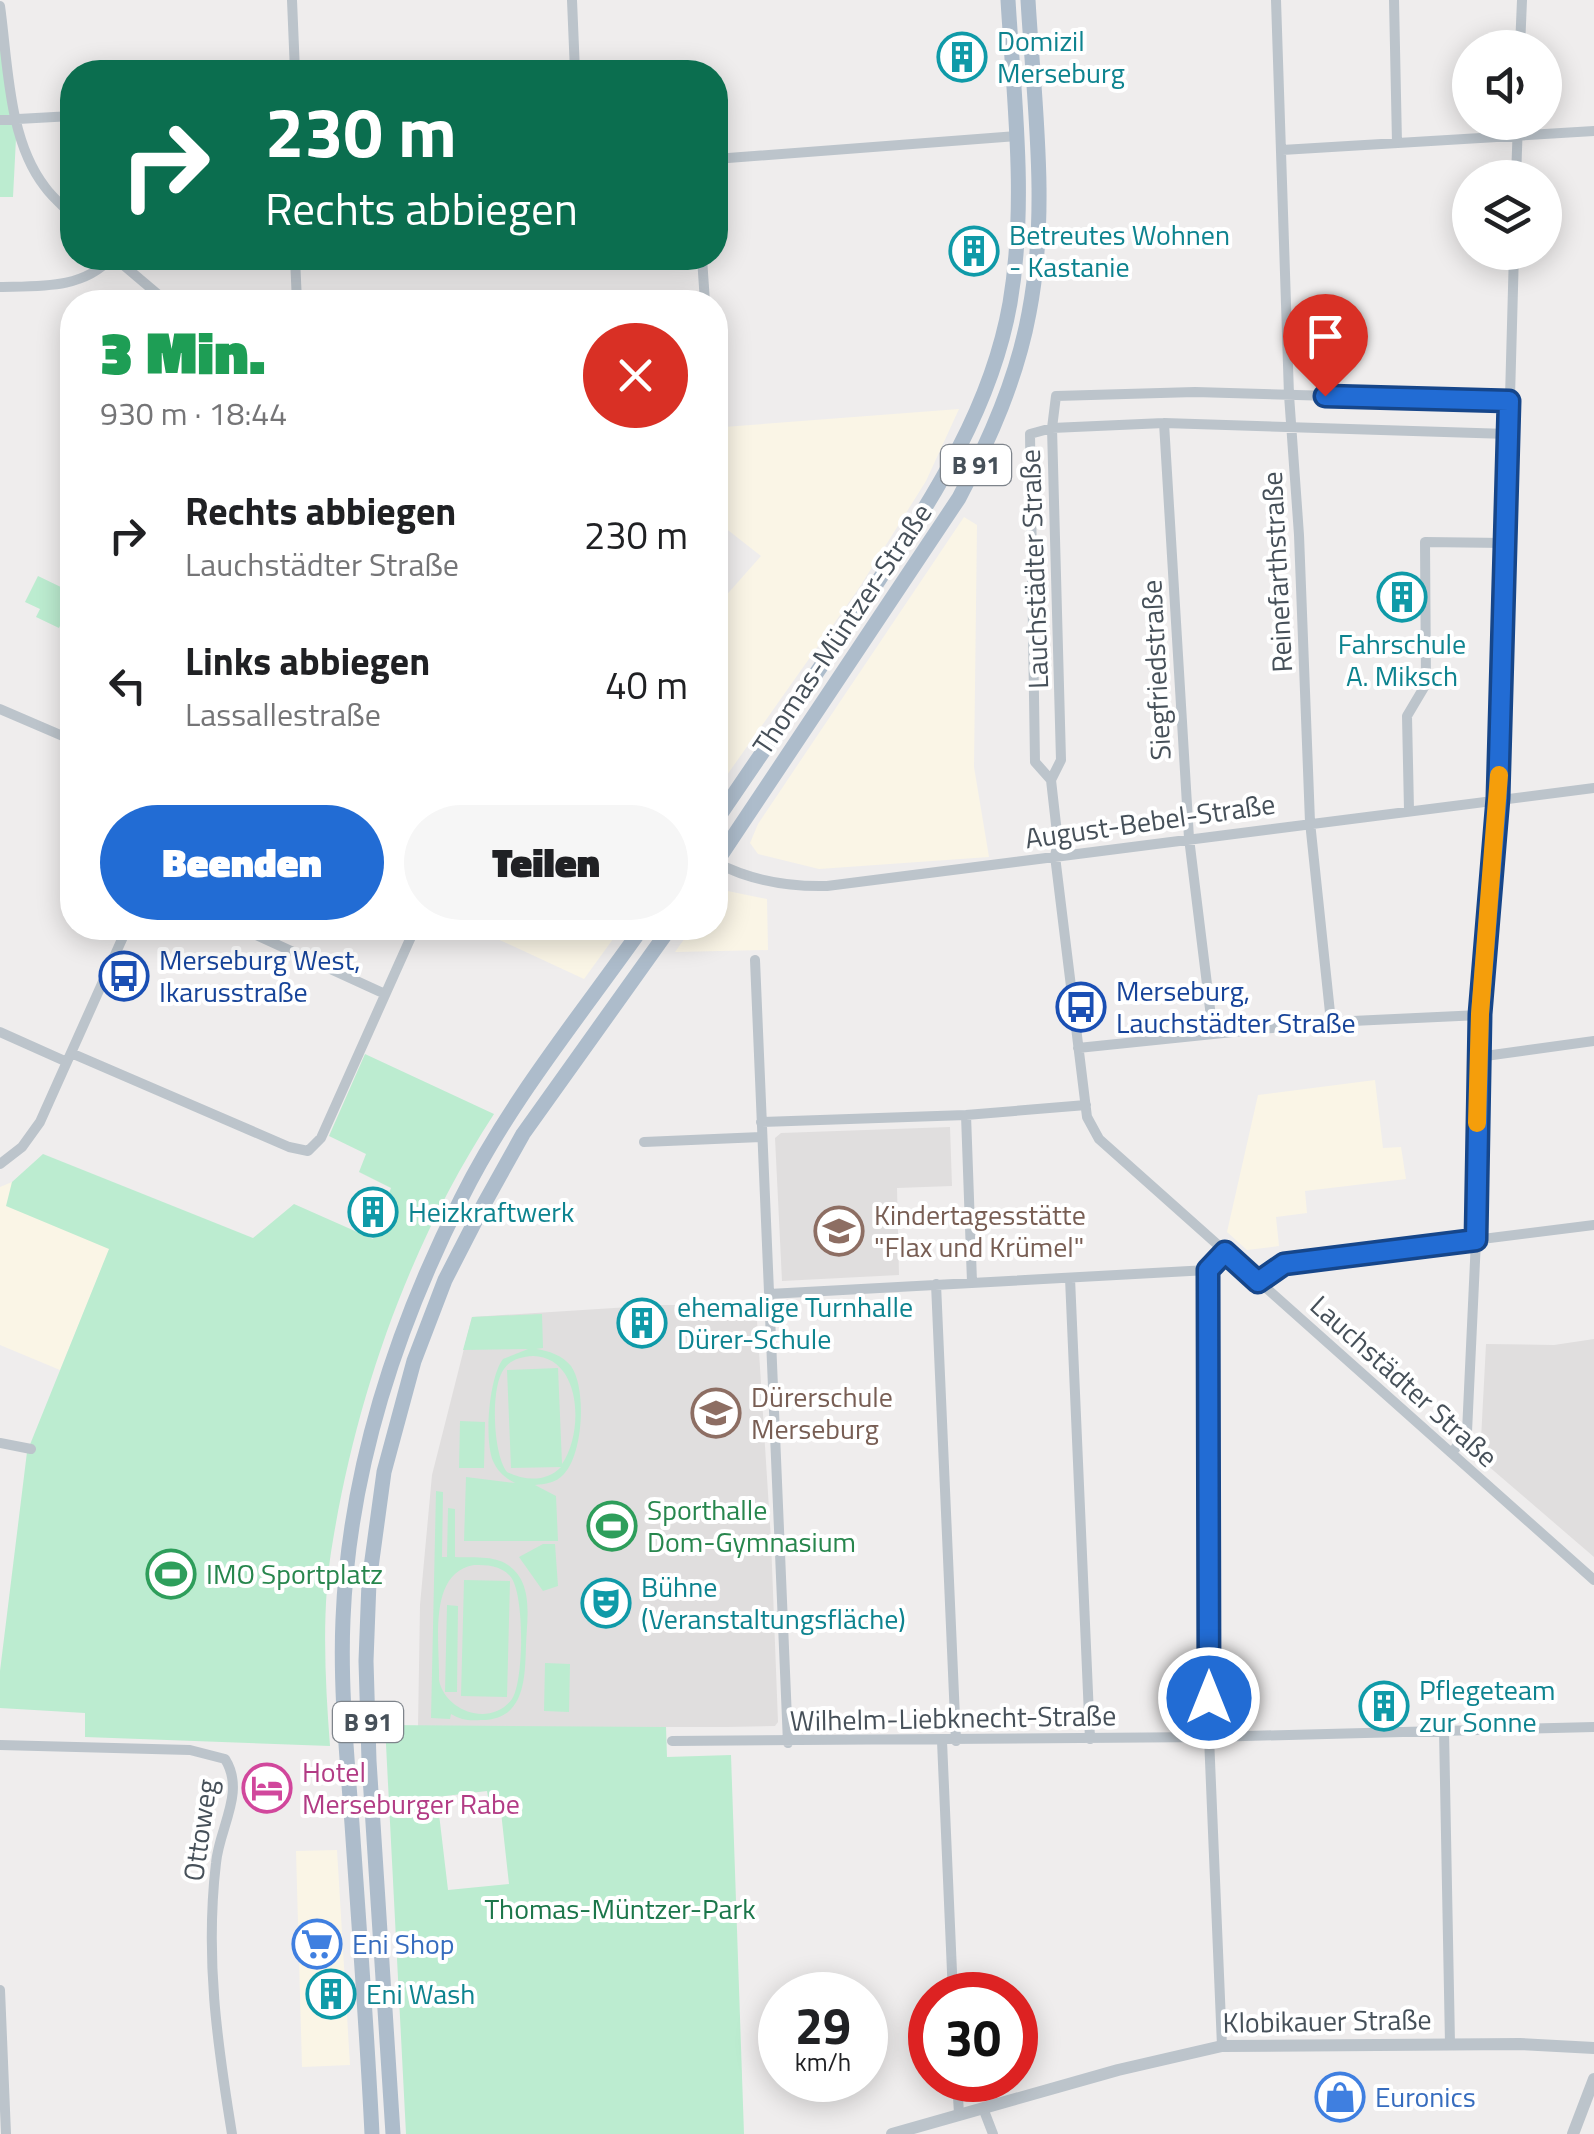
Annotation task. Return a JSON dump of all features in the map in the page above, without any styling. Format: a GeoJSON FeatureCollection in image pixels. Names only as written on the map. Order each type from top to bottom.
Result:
{"type":"FeatureCollection","features":[{"type":"Feature","properties":{"kind":"main road","name":"Thomas-Müntzer-Straße"},"geometry":{"type":"LineString","coordinates":[[728,803],[935,492],[968,433],[991,374],[1010,307],[1018,229],[1017,136],[1008,0]]}},
{"type":"Feature","properties":{"kind":"main road","name":"Thomas-Müntzer-Straße"},"geometry":{"type":"LineString","coordinates":[[728,844],[959,498],[1004,400],[1029,314],[1040,204],[1028,0]]}},
{"type":"Feature","properties":{"kind":"main road","name":"B 91"},"geometry":{"type":"LineString","coordinates":[[372,2134],[343,1620],[363,1466],[393,1353],[462,1196],[504,1124],[634,940]]}},
{"type":"Feature","properties":{"kind":"main road","name":"B 91"},"geometry":{"type":"LineString","coordinates":[[393,2134],[369,1761],[369,1582],[384,1472],[414,1361],[445,1280],[523,1134],[661,940]]}},
{"type":"Feature","properties":{"kind":"street"},"geometry":{"type":"LineString","coordinates":[[292,0],[294,60]]}},
{"type":"Feature","properties":{"kind":"street"},"geometry":{"type":"LineString","coordinates":[[572,0],[574,60]]}},
{"type":"Feature","properties":{"kind":"street","name":"Reinefarthstraße"},"geometry":{"type":"LineString","coordinates":[[1276,0],[1288,395],[1310,822],[1330,1022]]}},
{"type":"Feature","properties":{"kind":"street"},"geometry":{"type":"LineString","coordinates":[[1394,0],[1397,144]]}},
{"type":"Feature","properties":{"kind":"street"},"geometry":{"type":"LineString","coordinates":[[1521,30],[1522,0]]}},
{"type":"Feature","properties":{"kind":"street"},"geometry":{"type":"LineString","coordinates":[[0,6],[25,149],[44,186],[60,202]]}},
{"type":"Feature","properties":{"kind":"street"},"geometry":{"type":"LineString","coordinates":[[0,120],[60,117]]}},
{"type":"Feature","properties":{"kind":"street"},"geometry":{"type":"LineString","coordinates":[[1562,133],[1594,131]]}},
{"type":"Feature","properties":{"kind":"street"},"geometry":{"type":"LineString","coordinates":[[728,158],[1017,136]]}},
{"type":"Feature","properties":{"kind":"street"},"geometry":{"type":"LineString","coordinates":[[1282,150],[1452,140]]}},
{"type":"Feature","properties":{"kind":"street"},"geometry":{"type":"LineString","coordinates":[[0,288],[83,280],[100,270]]}},
{"type":"Feature","properties":{"kind":"street"},"geometry":{"type":"LineString","coordinates":[[128,270],[152,290]]}},
{"type":"Feature","properties":{"kind":"street"},"geometry":{"type":"LineString","coordinates":[[1452,1453],[1467,1432],[1476,1240],[1480,1014],[1498,798],[1513,270]]}},
{"type":"Feature","properties":{"kind":"street"},"geometry":{"type":"LineString","coordinates":[[1508,434],[1164,423],[1052,428],[1056,396],[1196,392],[1509,401]]}},
{"type":"Feature","properties":{"kind":"street","name":"Siegfriedstraße"},"geometry":{"type":"LineString","coordinates":[[1164,423],[1189,838],[1212,1033]]}},
{"type":"Feature","properties":{"kind":"street","name":"Lauchstädter Straße"},"geometry":{"type":"LineString","coordinates":[[1051,780],[1035,762],[1030,434],[1052,428],[1061,760],[1051,780],[1056,856],[1090,1126],[1099,1139],[1594,1580]]}},
{"type":"Feature","properties":{"kind":"street"},"geometry":{"type":"LineString","coordinates":[[1409,810],[1408,716],[1426,684],[1425,542],[1505,542]]}},
{"type":"Feature","properties":{"kind":"street"},"geometry":{"type":"LineString","coordinates":[[0,709],[60,735]]}},
{"type":"Feature","properties":{"kind":"street","name":"August-Bebel-Straße"},"geometry":{"type":"LineString","coordinates":[[728,868],[758,880],[808,886],[874,882],[1310,822],[1594,788]]}},
{"type":"Feature","properties":{"kind":"street"},"geometry":{"type":"LineString","coordinates":[[0,1164],[16,1154],[35,1131],[122,940]]}},
{"type":"Feature","properties":{"kind":"street"},"geometry":{"type":"LineString","coordinates":[[267,940],[385,994]]}},
{"type":"Feature","properties":{"kind":"street"},"geometry":{"type":"LineString","coordinates":[[0,1032],[289,1147],[308,1151],[322,1138],[410,940]]}},
{"type":"Feature","properties":{"kind":"street"},"geometry":{"type":"LineString","coordinates":[[755,960],[788,1742]]}},
{"type":"Feature","properties":{"kind":"street"},"geometry":{"type":"LineString","coordinates":[[1078,1048],[1330,1022],[1480,1014]]}},
{"type":"Feature","properties":{"kind":"street"},"geometry":{"type":"LineString","coordinates":[[1478,1057],[1594,1042]]}},
{"type":"Feature","properties":{"kind":"street"},"geometry":{"type":"LineString","coordinates":[[761,1122],[966,1115],[1086,1105]]}},
{"type":"Feature","properties":{"kind":"street"},"geometry":{"type":"LineString","coordinates":[[966,1115],[972,1282]]}},
{"type":"Feature","properties":{"kind":"street"},"geometry":{"type":"LineString","coordinates":[[644,1142],[762,1137]]}},
{"type":"Feature","properties":{"kind":"street"},"geometry":{"type":"LineString","coordinates":[[1258,1282],[1284,1264],[1594,1225]]}},
{"type":"Feature","properties":{"kind":"street"},"geometry":{"type":"LineString","coordinates":[[769,1294],[1208,1270],[1225,1252]]}},
{"type":"Feature","properties":{"kind":"street"},"geometry":{"type":"LineString","coordinates":[[1208,1270],[1209,1738],[1222,2046]]}},
{"type":"Feature","properties":{"kind":"street"},"geometry":{"type":"LineString","coordinates":[[1070,1278],[1090,1739]]}},
{"type":"Feature","properties":{"kind":"street"},"geometry":{"type":"LineString","coordinates":[[936,1284],[956,1741]]}},
{"type":"Feature","properties":{"kind":"street"},"geometry":{"type":"LineString","coordinates":[[0,1443],[30,1449]]}},
{"type":"Feature","properties":{"kind":"street","name":"Wilhelm-Liebknecht-Straße"},"geometry":{"type":"LineString","coordinates":[[672,1741],[1209,1738],[1594,1726]]}},
{"type":"Feature","properties":{"kind":"street"},"geometry":{"type":"LineString","coordinates":[[1444,1730],[1450,2044]]}},
{"type":"Feature","properties":{"kind":"street"},"geometry":{"type":"LineString","coordinates":[[942,1741],[953,1972]]}},
{"type":"Feature","properties":{"kind":"street","name":"Ottoweg"},"geometry":{"type":"LineString","coordinates":[[0,1746],[190,1750],[225,1759],[234,1774],[232,1803],[216,1861],[211,1964],[216,2034],[232,2134]]}},
{"type":"Feature","properties":{"kind":"street"},"geometry":{"type":"LineString","coordinates":[[0,1990],[6,2134]]}},
{"type":"Feature","properties":{"kind":"street","name":"Klobikauer Straße"},"geometry":{"type":"LineString","coordinates":[[892,2134],[1118,2070],[1222,2046],[1450,2044],[1594,2048]]}},
{"type":"Feature","properties":{"kind":"street"},"geometry":{"type":"LineString","coordinates":[[1573,2134],[1594,2079]]}},
{"type":"Feature","properties":{"kind":"street"},"geometry":{"type":"LineString","coordinates":[[958,2102],[959,2114]]}},
{"type":"Feature","properties":{"kind":"street"},"geometry":{"type":"LineString","coordinates":[[983,2108],[993,2134]]}},
{"type":"Feature","properties":{"kind":"shaded area"},"geometry":{"type":"Polygon","coordinates":[[[959,409],[926,481],[859,588],[728,774],[728,593],[761,556],[728,530],[728,427],[959,409]]]}},
{"type":"Feature","properties":{"kind":"shaded area"},"geometry":{"type":"Polygon","coordinates":[[[964,517],[977,525],[974,767],[989,857],[819,869],[758,854],[750,843],[758,824],[964,517]]]}},
{"type":"Feature","properties":{"kind":"shaded area"},"geometry":{"type":"Polygon","coordinates":[[[728,891],[767,899],[768,950],[675,952],[684,940],[728,940],[728,891]]]}},
{"type":"Feature","properties":{"kind":"shaded area"},"geometry":{"type":"Polygon","coordinates":[[[500,940],[612,940],[584,979],[500,940]]]}},
{"type":"Feature","properties":{"kind":"shaded area"},"geometry":{"type":"Polygon","coordinates":[[[1375,1080],[1383,1148],[1401,1147],[1406,1179],[1305,1191],[1307,1213],[1276,1217],[1279,1246],[1247,1250],[1227,1232],[1258,1095],[1375,1080]]]}},
{"type":"Feature","properties":{"kind":"shaded area","name":"Kindertagesstätte \"Flax und Krümel\""},"geometry":{"type":"Polygon","coordinates":[[[950,1127],[952,1186],[897,1188],[899,1275],[782,1281],[775,1138],[781,1133],[950,1127]]]}},
{"type":"Feature","properties":{"kind":"shaded area"},"geometry":{"type":"Polygon","coordinates":[[[12,1182],[7,1206],[110,1248],[60,1370],[0,1345],[0,1187],[12,1182]]]}},
{"type":"Feature","properties":{"kind":"shaded area"},"geometry":{"type":"Polygon","coordinates":[[[661,1305],[756,1305],[778,1722],[775,1726],[727,1727],[418,1727],[420,1605],[432,1475],[472,1317],[661,1305]]]}},
{"type":"Feature","properties":{"kind":"shaded area"},"geometry":{"type":"Polygon","coordinates":[[[1594,1339],[1594,1557],[1480,1459],[1486,1344],[1554,1345],[1594,1339]]]}},
{"type":"Feature","properties":{"kind":"shaded area"},"geometry":{"type":"Polygon","coordinates":[[[337,1850],[350,2065],[302,2067],[296,1851],[337,1850]]]}},
{"type":"Feature","properties":{"kind":"green space"},"geometry":{"type":"Polygon","coordinates":[[[0,6],[17,119],[13,197],[0,197],[0,6]]]}},
{"type":"Feature","properties":{"kind":"green space"},"geometry":{"type":"Polygon","coordinates":[[[38,576],[60,587],[59,628],[36,617],[40,609],[25,602],[38,576]]]}},
{"type":"Feature","properties":{"kind":"green space"},"geometry":{"type":"Polygon","coordinates":[[[365,1054],[494,1114],[437,1213],[413,1265],[357,1428],[333,1540],[327,1591],[330,1746],[85,1737],[85,1713],[0,1708],[0,1671],[27,1452],[109,1249],[6,1206],[12,1182],[43,1154],[253,1238],[294,1204],[373,1239],[377,1229],[384,1232],[394,1209],[385,1204],[391,1188],[359,1172],[366,1154],[329,1136],[365,1054]]]}},
{"type":"Feature","properties":{"kind":"green space"},"geometry":{"type":"Polygon","coordinates":[[[542,1314],[543,1348],[536,1349],[564,1359],[576,1376],[581,1421],[575,1452],[561,1477],[535,1485],[556,1496],[558,1541],[464,1541],[466,1477],[515,1483],[493,1461],[489,1409],[494,1380],[503,1359],[528,1349],[463,1350],[472,1317],[542,1314]],[[533,1356],[517,1359],[507,1366],[497,1390],[496,1437],[502,1463],[507,1472],[521,1477],[543,1478],[561,1467],[511,1468],[507,1370],[558,1368],[562,1464],[574,1434],[570,1382],[561,1369],[549,1360],[533,1356]]]}},
{"type":"Feature","properties":{"kind":"green space"},"geometry":{"type":"Polygon","coordinates":[[[460,1421],[485,1422],[484,1468],[459,1468],[460,1421]]]}},
{"type":"Feature","properties":{"kind":"green space"},"geometry":{"type":"Polygon","coordinates":[[[436,1491],[443,1492],[442,1557],[447,1557],[448,1508],[455,1509],[455,1557],[490,1558],[508,1565],[522,1581],[528,1613],[525,1671],[514,1705],[496,1718],[469,1720],[451,1714],[450,1719],[431,1718],[436,1491]],[[474,1565],[459,1571],[443,1595],[439,1612],[439,1680],[450,1700],[469,1712],[481,1714],[503,1708],[512,1699],[519,1675],[521,1637],[518,1600],[510,1576],[498,1568],[474,1565]]]}},
{"type":"Feature","properties":{"kind":"green space"},"geometry":{"type":"Polygon","coordinates":[[[543,1544],[555,1544],[558,1586],[543,1591],[519,1557],[543,1544]]]}},
{"type":"Feature","properties":{"kind":"green space"},"geometry":{"type":"Polygon","coordinates":[[[464,1580],[510,1581],[507,1697],[461,1696],[464,1580]]]}},
{"type":"Feature","properties":{"kind":"green space"},"geometry":{"type":"Polygon","coordinates":[[[447,1605],[458,1606],[457,1692],[445,1692],[447,1605]]]}},
{"type":"Feature","properties":{"kind":"green space"},"geometry":{"type":"Polygon","coordinates":[[[545,1663],[570,1664],[569,1712],[544,1711],[545,1663]]]}},
{"type":"Feature","properties":{"kind":"green space","name":"Thomas-Müntzer-Park"},"geometry":{"type":"Polygon","coordinates":[[[385,1725],[666,1727],[667,1757],[731,1755],[744,2134],[406,2134],[385,1725]],[[487,1791],[437,1797],[448,1890],[509,1884],[500,1803],[489,1803],[487,1791]]]}},
{"type":"Feature","properties":{"kind":"slow traffic"},"geometry":{"type":"LineString","coordinates":[[1477,1123],[1480,1014],[1499,775]]}},
{"type":"Feature","properties":{"kind":"place","name":"Domizil Merseburg"},"geometry":{"type":"Point","coordinates":[962,57]}},
{"type":"Feature","properties":{"kind":"place","name":"Betreutes Wohnen - Kastanie"},"geometry":{"type":"Point","coordinates":[974,251]}},
{"type":"Feature","properties":{"kind":"place","name":"Fahrschule A. Miksch"},"geometry":{"type":"Point","coordinates":[1402,597]}},
{"type":"Feature","properties":{"kind":"place","name":"Merseburg West, Ikarusstraße"},"geometry":{"type":"Point","coordinates":[124,976]}},
{"type":"Feature","properties":{"kind":"place","name":"Merseburg, Lauchstädter Straße"},"geometry":{"type":"Point","coordinates":[1081,1007]}},
{"type":"Feature","properties":{"kind":"place","name":"Heizkraftwerk"},"geometry":{"type":"Point","coordinates":[373,1212]}},
{"type":"Feature","properties":{"kind":"place","name":"Kindertagesstätte \"Flax und Krümel\""},"geometry":{"type":"Point","coordinates":[839,1231]}},
{"type":"Feature","properties":{"kind":"place","name":"ehemalige Turnhalle Dürer-Schule"},"geometry":{"type":"Point","coordinates":[642,1323]}},
{"type":"Feature","properties":{"kind":"place","name":"Dürerschule Merseburg"},"geometry":{"type":"Point","coordinates":[716,1413]}},
{"type":"Feature","properties":{"kind":"place","name":"Sporthalle Dom-Gymnasium"},"geometry":{"type":"Point","coordinates":[612,1526]}},
{"type":"Feature","properties":{"kind":"place","name":"IMO Sportplatz"},"geometry":{"type":"Point","coordinates":[171,1574]}},
{"type":"Feature","properties":{"kind":"place","name":"Bühne (Veranstaltungsfläche)"},"geometry":{"type":"Point","coordinates":[606,1603]}},
{"type":"Feature","properties":{"kind":"place","name":"Pflegeteam zur Sonne"},"geometry":{"type":"Point","coordinates":[1384,1706]}},
{"type":"Feature","properties":{"kind":"place","name":"Hotel Merseburger Rabe"},"geometry":{"type":"Point","coordinates":[267,1788]}},
{"type":"Feature","properties":{"kind":"place","name":"Eni Shop"},"geometry":{"type":"Point","coordinates":[317,1944]}},
{"type":"Feature","properties":{"kind":"place","name":"Eni Wash"},"geometry":{"type":"Point","coordinates":[331,1994]}},
{"type":"Feature","properties":{"kind":"place","name":"Euronics"},"geometry":{"type":"Point","coordinates":[1340,2097]}},
{"type":"Feature","properties":{"kind":"route"},"geometry":{"type":"LineString","coordinates":[[1209,1698],[1208,1270],[1225,1252],[1258,1282],[1284,1264],[1476,1240],[1478,1057],[1498,798],[1509,401],[1325,396]]}}]}
